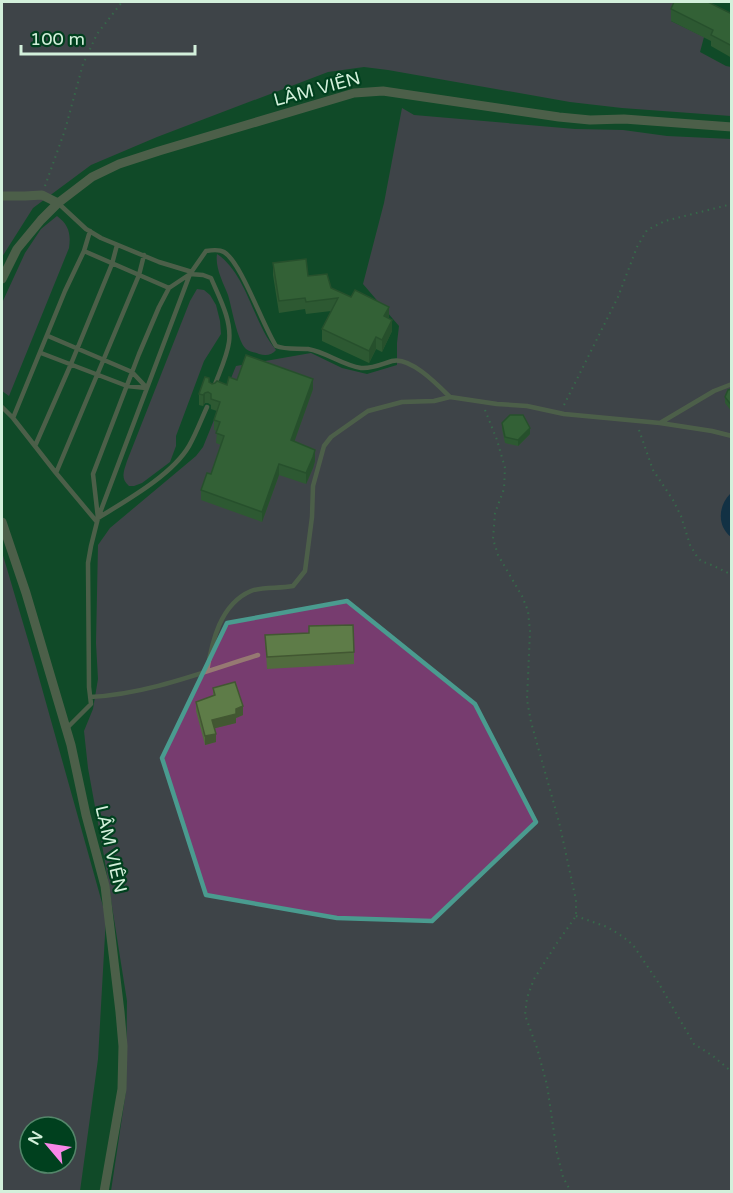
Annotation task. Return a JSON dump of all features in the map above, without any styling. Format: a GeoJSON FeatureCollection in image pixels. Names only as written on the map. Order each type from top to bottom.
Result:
{"type":"FeatureCollection","features":[{"type":"Feature","properties":{"kind":"street","name":"LÂM VIÊN"},"geometry":{"type":"LineString","coordinates":[[2,279],[17,249],[41,219],[92,177],[119,164],[175,146],[354,93],[383,91],[590,120],[624,119],[732,127]]}},
{"type":"Feature","properties":{"kind":"street"},"geometry":{"type":"LineString","coordinates":[[2,196],[42,195],[58,203]]}},
{"type":"Feature","properties":{"kind":"street","name":"LÂM VIÊN"},"geometry":{"type":"LineString","coordinates":[[2,522],[26,593],[71,745],[86,815],[105,886],[123,1046],[122,1089],[104,1191]]}},
{"type":"Feature","properties":{"kind":"lane"},"geometry":{"type":"LineString","coordinates":[[58,203],[101,238],[159,262],[211,278],[219,295],[229,331],[229,343],[213,390]]}},
{"type":"Feature","properties":{"kind":"lane"},"geometry":{"type":"LineString","coordinates":[[13,418],[65,291],[84,251],[90,231]]}},
{"type":"Feature","properties":{"kind":"lane"},"geometry":{"type":"LineString","coordinates":[[35,446],[78,348],[112,264],[117,245]]}},
{"type":"Feature","properties":{"kind":"lane"},"geometry":{"type":"LineString","coordinates":[[66,729],[91,704],[88,562],[98,520],[191,273],[206,251],[214,249],[225,252],[237,265],[276,346],[309,349],[363,368],[401,360],[421,372],[450,397]]}},
{"type":"Feature","properties":{"kind":"lane"},"geometry":{"type":"LineString","coordinates":[[84,251],[169,288]]}},
{"type":"Feature","properties":{"kind":"lane"},"geometry":{"type":"LineString","coordinates":[[56,473],[139,275],[144,255]]}},
{"type":"Feature","properties":{"kind":"lane"},"geometry":{"type":"LineString","coordinates":[[98,520],[93,474],[155,316],[169,288],[191,273]]}},
{"type":"Feature","properties":{"kind":"lane"},"geometry":{"type":"LineString","coordinates":[[48,336],[132,372],[147,388]]}},
{"type":"Feature","properties":{"kind":"lane"},"geometry":{"type":"LineString","coordinates":[[41,352],[127,386],[147,388]]}},
{"type":"Feature","properties":{"kind":"lane"},"geometry":{"type":"LineString","coordinates":[[660,423],[714,391],[732,384]]}},
{"type":"Feature","properties":{"kind":"lane"},"geometry":{"type":"LineString","coordinates":[[207,671],[211,646],[224,616],[237,600],[251,591],[293,586],[305,571],[312,517],[313,486],[324,447],[331,437],[368,411],[402,402],[434,401],[450,397],[527,406],[560,413],[660,423],[732,436]]}},
{"type":"Feature","properties":{"kind":"lane"},"geometry":{"type":"LineString","coordinates":[[2,407],[98,520]]}},
{"type":"Feature","properties":{"kind":"lane"},"geometry":{"type":"LineString","coordinates":[[98,520],[137,494],[172,466],[189,446],[207,407]]}},
{"type":"Feature","properties":{"kind":"lane"},"geometry":{"type":"LineString","coordinates":[[90,697],[136,692],[258,655]]}},
{"type":"Feature","properties":{"kind":"path"},"geometry":{"type":"LineString","coordinates":[[42,195],[65,130],[83,64],[97,34],[122,2]]}},
{"type":"Feature","properties":{"kind":"path"},"geometry":{"type":"LineString","coordinates":[[560,413],[618,297],[637,247],[647,230],[665,221],[732,204]]}},
{"type":"Feature","properties":{"kind":"path"},"geometry":{"type":"LineString","coordinates":[[482,402],[505,468],[504,489],[495,513],[493,539],[498,555],[528,611],[530,631],[527,700],[559,822],[576,900],[576,916],[534,980],[527,998],[525,1015],[547,1085],[559,1161],[563,1176],[571,1191]]}},
{"type":"Feature","properties":{"kind":"path"},"geometry":{"type":"LineString","coordinates":[[636,422],[653,470],[673,500],[696,555],[701,561],[732,575]]}},
{"type":"Feature","properties":{"kind":"path"},"geometry":{"type":"LineString","coordinates":[[576,916],[607,927],[633,945],[658,982],[694,1044],[732,1072]]}},
{"type":"Feature","properties":{"kind":"highlighted area"},"geometry":{"type":"Polygon","coordinates":[[[347,601],[475,704],[536,822],[432,921],[337,918],[206,895],[162,758],[227,623],[347,601]]]}},
{"type":"Feature","properties":{"kind":"shaded area"},"geometry":{"type":"Polygon","coordinates":[[[2,2],[681,2],[671,21],[704,37],[700,52],[731,67],[731,116],[570,102],[364,67],[328,72],[157,137],[91,165],[33,208],[2,257],[2,2]]]}},
{"type":"Feature","properties":{"kind":"shaded area"},"geometry":{"type":"Polygon","coordinates":[[[402,108],[414,115],[575,129],[623,130],[667,136],[731,139],[731,1191],[111,1191],[126,1091],[127,1001],[88,768],[84,731],[93,709],[98,679],[96,643],[98,545],[110,528],[196,456],[203,447],[236,366],[311,353],[342,368],[367,374],[397,365],[399,326],[363,284],[384,203],[402,108]]]}},
{"type":"Feature","properties":{"kind":"shaded area"},"geometry":{"type":"Polygon","coordinates":[[[57,216],[68,230],[69,248],[9,396],[2,391],[2,303],[25,253],[41,229],[57,216]]]}},
{"type":"Feature","properties":{"kind":"shaded area"},"geometry":{"type":"Polygon","coordinates":[[[217,254],[236,274],[243,286],[261,326],[276,350],[273,353],[259,354],[246,349],[243,345],[218,270],[217,254]]]}},
{"type":"Feature","properties":{"kind":"shaded area"},"geometry":{"type":"Polygon","coordinates":[[[197,289],[204,290],[210,295],[216,305],[221,334],[204,361],[176,436],[176,446],[170,462],[142,483],[129,486],[124,477],[127,461],[190,301],[197,289]]]}},
{"type":"Feature","properties":{"kind":"shaded area"},"geometry":{"type":"Polygon","coordinates":[[[732,494],[731,537],[721,522],[721,510],[732,494]]]}},
{"type":"Feature","properties":{"kind":"shaded area"},"geometry":{"type":"Polygon","coordinates":[[[2,552],[106,917],[98,1059],[80,1191],[2,1191],[2,552]]]}},
{"type":"Feature","properties":{"kind":"building"},"geometry":{"type":"Polygon","coordinates":[[[674,2],[708,2],[732,14],[732,46],[711,35],[713,30],[671,9],[674,2]]]}},
{"type":"Feature","properties":{"kind":"building"},"geometry":{"type":"Polygon","coordinates":[[[306,259],[308,276],[327,274],[331,288],[351,297],[355,290],[389,307],[384,316],[392,320],[382,340],[376,337],[369,351],[322,329],[338,298],[306,302],[305,298],[279,301],[273,263],[306,259]]]}},
{"type":"Feature","properties":{"kind":"building"},"geometry":{"type":"Polygon","coordinates":[[[246,355],[313,379],[291,440],[315,450],[313,457],[306,473],[279,464],[262,512],[201,490],[207,473],[211,474],[224,436],[216,433],[220,422],[214,420],[220,402],[211,399],[211,394],[208,392],[203,395],[199,394],[205,377],[209,378],[212,384],[217,381],[227,385],[229,377],[237,380],[246,355]]]}},
{"type":"Feature","properties":{"kind":"building"},"geometry":{"type":"Polygon","coordinates":[[[732,389],[732,406],[725,397],[728,390],[732,389]]]}},
{"type":"Feature","properties":{"kind":"building"},"geometry":{"type":"Polygon","coordinates":[[[510,415],[523,415],[530,428],[518,440],[505,437],[502,423],[510,415]]]}},
{"type":"Feature","properties":{"kind":"building"},"geometry":{"type":"Polygon","coordinates":[[[353,625],[354,652],[267,657],[265,635],[309,633],[309,626],[353,625]]]}},
{"type":"Feature","properties":{"kind":"building"},"geometry":{"type":"Polygon","coordinates":[[[235,682],[243,706],[236,709],[236,714],[212,720],[216,734],[205,736],[196,702],[215,695],[213,688],[235,682]]]}}]}
